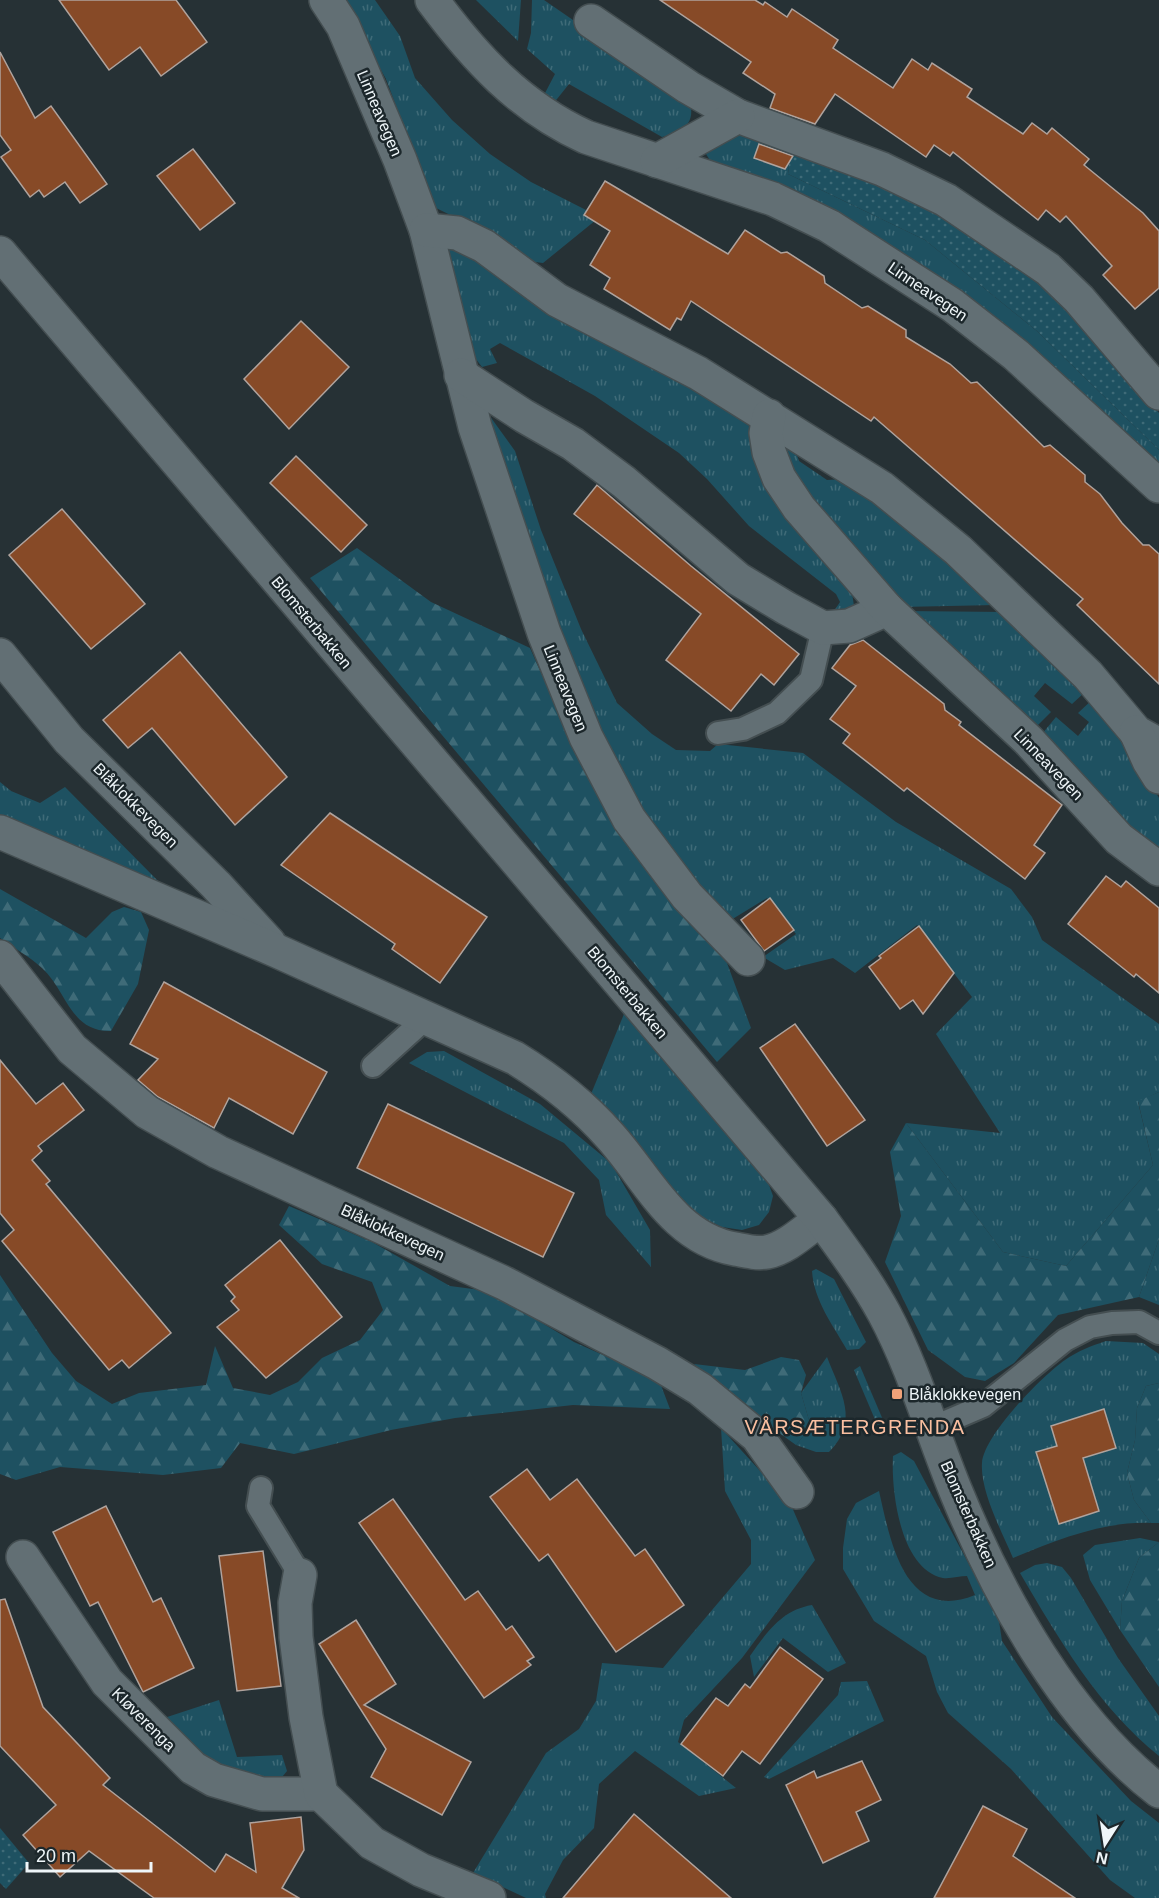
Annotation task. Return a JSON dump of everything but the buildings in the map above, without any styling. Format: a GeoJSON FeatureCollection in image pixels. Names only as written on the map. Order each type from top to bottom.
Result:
{"type":"FeatureCollection","features":[{"type":"Feature","properties":{"kind":"street","name":"Linneavegen"},"geometry":{"type":"LineString","coordinates":[[326,0],[344,26],[400,160],[426,230],[475,427],[543,633],[586,737],[629,819],[687,896],[748,959]]}},
{"type":"Feature","properties":{"kind":"street","name":"Linneavegen"},"geometry":{"type":"LineString","coordinates":[[432,0],[459,37],[491,73],[532,108],[557,124],[586,137],[773,199],[829,226],[952,304],[1016,355],[1159,486]]}},
{"type":"Feature","properties":{"kind":"street"},"geometry":{"type":"LineString","coordinates":[[591,21],[688,87],[738,116],[882,169],[946,200],[1048,269],[1079,299],[1159,393]]}},
{"type":"Feature","properties":{"kind":"street"},"geometry":{"type":"LineString","coordinates":[[657,161],[738,116]]}},
{"type":"Feature","properties":{"kind":"street"},"geometry":{"type":"LineString","coordinates":[[426,230],[457,233],[484,246],[557,300],[698,373],[882,488],[958,550],[1088,675],[1148,739],[1149,761],[1159,777]]}},
{"type":"Feature","properties":{"kind":"street","name":"Blomsterbakken"},"geometry":{"type":"LineString","coordinates":[[0,253],[821,1219],[849,1257],[884,1313],[912,1372],[957,1494],[1013,1610],[1052,1676],[1095,1730],[1142,1778],[1159,1791]]}},
{"type":"Feature","properties":{"kind":"street"},"geometry":{"type":"LineString","coordinates":[[461,375],[524,416],[573,444],[624,482],[738,579],[822,628],[849,626],[887,609]]}},
{"type":"Feature","properties":{"kind":"street","name":"Linneavegen"},"geometry":{"type":"LineString","coordinates":[[769,416],[766,433],[779,478],[799,508],[887,609],[1028,740],[1119,839],[1159,869]]}},
{"type":"Feature","properties":{"kind":"street","name":"Blåklokkevegen"},"geometry":{"type":"LineString","coordinates":[[0,655],[69,740],[216,885],[276,951]]}},
{"type":"Feature","properties":{"kind":"street","name":"Blåklokkevegen"},"geometry":{"type":"LineString","coordinates":[[0,832],[276,951],[515,1058],[548,1078],[587,1111],[612,1138],[670,1213],[701,1238],[726,1248],[767,1252],[786,1245],[821,1219]]}},
{"type":"Feature","properties":{"kind":"street","name":"Blåklokkevegen"},"geometry":{"type":"LineString","coordinates":[[0,957],[72,1049],[147,1112],[218,1152],[504,1282],[700,1389],[758,1436],[797,1492]]}},
{"type":"Feature","properties":{"kind":"street","name":"Kløverenga"},"geometry":{"type":"LineString","coordinates":[[23,1557],[107,1682],[193,1768],[214,1780],[262,1794],[321,1794]]}},
{"type":"Feature","properties":{"kind":"street"},"geometry":{"type":"LineString","coordinates":[[300,1575],[295,1603],[296,1637],[306,1717],[321,1794],[372,1843],[421,1870],[489,1898]]}},
{"type":"Feature","properties":{"kind":"lane"},"geometry":{"type":"LineString","coordinates":[[718,733],[743,729],[777,713],[811,680],[822,628]]}},
{"type":"Feature","properties":{"kind":"lane"},"geometry":{"type":"LineString","coordinates":[[373,1066],[426,1018]]}},
{"type":"Feature","properties":{"kind":"lane"},"geometry":{"type":"LineString","coordinates":[[934,1427],[983,1406],[1065,1340],[1090,1327],[1138,1322],[1159,1333]]}},
{"type":"Feature","properties":{"kind":"lane"},"geometry":{"type":"LineString","coordinates":[[261,1488],[258,1506],[300,1575]]}},
{"type":"Feature","properties":{"kind":"green space"},"geometry":{"type":"Polygon","coordinates":[[[342,0],[375,0],[400,36],[415,78],[452,120],[490,154],[531,182],[586,210],[596,220],[543,263],[535,262],[485,232],[434,207],[386,79],[342,0]]]}},
{"type":"Feature","properties":{"kind":"green space"},"geometry":{"type":"Polygon","coordinates":[[[476,0],[521,0],[518,41],[476,0]]]}},
{"type":"Feature","properties":{"kind":"green space"},"geometry":{"type":"Polygon","coordinates":[[[532,0],[544,0],[689,100],[690,120],[682,129],[662,137],[569,84],[553,104],[544,95],[555,74],[527,49],[531,33],[532,0]]]}},
{"type":"Feature","properties":{"kind":"green space"},"geometry":{"type":"Polygon","coordinates":[[[742,130],[791,148],[788,174],[925,240],[1038,332],[1159,450],[1159,474],[1077,397],[713,165],[706,154],[712,140],[742,130]]]}},
{"type":"Feature","properties":{"kind":"green space"},"geometry":{"type":"Polygon","coordinates":[[[791,148],[953,214],[1046,280],[1159,413],[1159,450],[1038,332],[925,240],[788,174],[791,148]]]}},
{"type":"Feature","properties":{"kind":"green space"},"geometry":{"type":"Polygon","coordinates":[[[444,245],[485,260],[754,421],[852,593],[854,606],[842,618],[824,617],[834,611],[840,602],[836,594],[749,526],[707,479],[679,453],[595,396],[500,343],[490,349],[497,363],[482,367],[469,350],[444,245]]]}},
{"type":"Feature","properties":{"kind":"green space"},"geometry":{"type":"Polygon","coordinates":[[[480,410],[489,415],[515,451],[541,530],[581,629],[617,703],[652,734],[676,750],[710,751],[718,744],[803,753],[896,822],[1011,889],[1032,917],[1042,940],[1159,1024],[1159,1092],[1138,1102],[1153,1165],[1066,1266],[1003,1252],[906,1123],[1000,1133],[936,1034],[972,997],[917,925],[855,973],[833,958],[785,970],[763,957],[796,934],[767,898],[726,923],[615,781],[480,410]]]}},
{"type":"Feature","properties":{"kind":"green space"},"geometry":{"type":"Polygon","coordinates":[[[787,448],[795,450],[799,461],[827,480],[845,479],[928,543],[996,605],[900,607],[810,501],[781,451],[787,448]]]}},
{"type":"Feature","properties":{"kind":"green space"},"geometry":{"type":"Polygon","coordinates":[[[357,548],[431,602],[530,648],[568,734],[655,877],[727,963],[751,1028],[717,1062],[310,578],[357,548]]]}},
{"type":"Feature","properties":{"kind":"green space"},"geometry":{"type":"Polygon","coordinates":[[[903,611],[1004,612],[1085,692],[1072,704],[1045,683],[1034,696],[1051,712],[1030,733],[903,611]]]}},
{"type":"Feature","properties":{"kind":"green space"},"geometry":{"type":"Polygon","coordinates":[[[1093,699],[1118,728],[1159,798],[1159,860],[1037,740],[1056,717],[1078,736],[1089,722],[1078,713],[1093,699]]]}},
{"type":"Feature","properties":{"kind":"green space"},"geometry":{"type":"Polygon","coordinates":[[[0,782],[11,791],[40,803],[65,787],[165,888],[0,816],[0,782]]]}},
{"type":"Feature","properties":{"kind":"green space"},"geometry":{"type":"Polygon","coordinates":[[[0,889],[86,938],[112,912],[124,907],[141,912],[149,930],[138,984],[111,1031],[97,1030],[86,1025],[70,1008],[42,968],[0,938],[0,889]]]}},
{"type":"Feature","properties":{"kind":"green space"},"geometry":{"type":"Polygon","coordinates":[[[624,1014],[768,1182],[773,1196],[769,1212],[759,1225],[742,1230],[722,1227],[692,1212],[591,1094],[624,1014]]]}},
{"type":"Feature","properties":{"kind":"green space"},"geometry":{"type":"Polygon","coordinates":[[[444,1051],[540,1104],[611,1163],[650,1230],[651,1267],[606,1215],[599,1180],[564,1143],[409,1063],[427,1052],[444,1051]]]}},
{"type":"Feature","properties":{"kind":"green space"},"geometry":{"type":"Polygon","coordinates":[[[1159,1092],[1159,1239],[1139,1297],[1058,1315],[1014,1363],[985,1381],[965,1377],[928,1350],[885,1262],[901,1216],[890,1152],[906,1123],[1003,1252],[1066,1266],[1153,1165],[1138,1101],[1159,1092]]]}},
{"type":"Feature","properties":{"kind":"green space"},"geometry":{"type":"Polygon","coordinates":[[[289,1206],[372,1242],[450,1286],[488,1291],[574,1342],[659,1380],[670,1409],[573,1405],[455,1418],[391,1430],[294,1454],[240,1443],[221,1468],[163,1475],[60,1467],[16,1480],[0,1474],[0,1275],[52,1353],[76,1381],[112,1404],[139,1393],[206,1385],[215,1346],[233,1388],[270,1395],[298,1382],[322,1358],[360,1340],[383,1310],[372,1282],[322,1264],[279,1225],[289,1206]]]}},
{"type":"Feature","properties":{"kind":"green space"},"geometry":{"type":"Polygon","coordinates":[[[1159,1239],[1159,1305],[1139,1297],[1159,1239]]]}},
{"type":"Feature","properties":{"kind":"green space"},"geometry":{"type":"Polygon","coordinates":[[[816,1269],[834,1279],[866,1342],[859,1349],[847,1350],[825,1312],[816,1292],[812,1271],[816,1269]]]}},
{"type":"Feature","properties":{"kind":"green space"},"geometry":{"type":"Polygon","coordinates":[[[1106,1341],[1143,1343],[1159,1354],[1159,1383],[1146,1386],[1137,1408],[1135,1440],[1127,1473],[1134,1500],[1151,1523],[1098,1528],[1063,1538],[1013,1558],[984,1486],[982,1463],[985,1451],[1003,1422],[1029,1392],[1055,1368],[1085,1349],[1106,1341]],[[1104,1410],[1051,1426],[1057,1446],[1036,1452],[1059,1524],[1099,1511],[1083,1458],[1116,1447],[1104,1410]]]}},
{"type":"Feature","properties":{"kind":"green space"},"geometry":{"type":"Polygon","coordinates":[[[781,1357],[799,1360],[806,1375],[801,1393],[811,1427],[796,1445],[736,1402],[694,1364],[745,1370],[781,1357]]]}},
{"type":"Feature","properties":{"kind":"green space"},"geometry":{"type":"Polygon","coordinates":[[[827,1357],[842,1395],[846,1418],[844,1429],[829,1452],[816,1452],[796,1445],[811,1427],[801,1393],[827,1357]]]}},
{"type":"Feature","properties":{"kind":"green space"},"geometry":{"type":"Polygon","coordinates":[[[860,1366],[886,1427],[879,1429],[854,1370],[860,1366]]]}},
{"type":"Feature","properties":{"kind":"green space"},"geometry":{"type":"Polygon","coordinates":[[[1159,1383],[1159,1523],[1151,1523],[1134,1500],[1127,1473],[1135,1440],[1137,1408],[1146,1386],[1159,1383]]]}},
{"type":"Feature","properties":{"kind":"green space"},"geometry":{"type":"Polygon","coordinates":[[[721,1428],[791,1505],[815,1560],[742,1658],[684,1720],[678,1742],[736,1788],[699,1796],[635,1751],[599,1784],[594,1828],[563,1860],[545,1894],[546,1898],[526,1898],[473,1873],[546,1753],[579,1729],[596,1701],[602,1663],[663,1668],[751,1564],[751,1540],[725,1491],[721,1428]]]}},
{"type":"Feature","properties":{"kind":"green space"},"geometry":{"type":"Polygon","coordinates":[[[901,1452],[914,1461],[999,1621],[1002,1641],[1052,1717],[1131,1801],[1159,1823],[1159,1898],[1135,1898],[1110,1880],[1011,1769],[948,1713],[937,1692],[926,1656],[874,1621],[843,1569],[847,1519],[856,1503],[879,1491],[895,1553],[904,1572],[916,1587],[932,1598],[951,1601],[975,1595],[967,1576],[943,1578],[928,1572],[908,1545],[901,1527],[894,1489],[893,1456],[901,1452]]]}},
{"type":"Feature","properties":{"kind":"green space"},"geometry":{"type":"Polygon","coordinates":[[[1140,1538],[1159,1542],[1139,1558],[1122,1601],[1120,1630],[1090,1580],[1083,1555],[1095,1545],[1140,1538]]]}},
{"type":"Feature","properties":{"kind":"green space"},"geometry":{"type":"Polygon","coordinates":[[[1159,1542],[1159,1687],[1120,1630],[1122,1601],[1139,1558],[1159,1542]]]}},
{"type":"Feature","properties":{"kind":"green space"},"geometry":{"type":"Polygon","coordinates":[[[1047,1563],[1062,1567],[1071,1578],[1118,1658],[1159,1716],[1159,1756],[1117,1716],[1081,1671],[1020,1573],[1035,1565],[1047,1563]]]}},
{"type":"Feature","properties":{"kind":"green space"},"geometry":{"type":"Polygon","coordinates":[[[812,1605],[846,1663],[828,1672],[783,1638],[754,1677],[750,1656],[763,1639],[784,1617],[812,1605]]]}},
{"type":"Feature","properties":{"kind":"green space"},"geometry":{"type":"Polygon","coordinates":[[[867,1681],[884,1721],[769,1779],[764,1777],[838,1695],[841,1682],[867,1681]]]}},
{"type":"Feature","properties":{"kind":"green space"},"geometry":{"type":"Polygon","coordinates":[[[219,1700],[237,1757],[282,1755],[287,1771],[277,1783],[223,1780],[158,1720],[219,1700]]]}},
{"type":"Feature","properties":{"kind":"green space"},"geometry":{"type":"Polygon","coordinates":[[[0,1828],[29,1863],[6,1889],[0,1883],[0,1828]]]}},
{"type":"Feature","properties":{"kind":"place","name":"Blåklokkevegen"},"geometry":{"type":"Point","coordinates":[897,1394]}},
{"type":"Feature","properties":{"kind":"district","name":"VÅRSÆTERGRENDA"},"geometry":{"type":"Point","coordinates":[855,1427]}}]}
